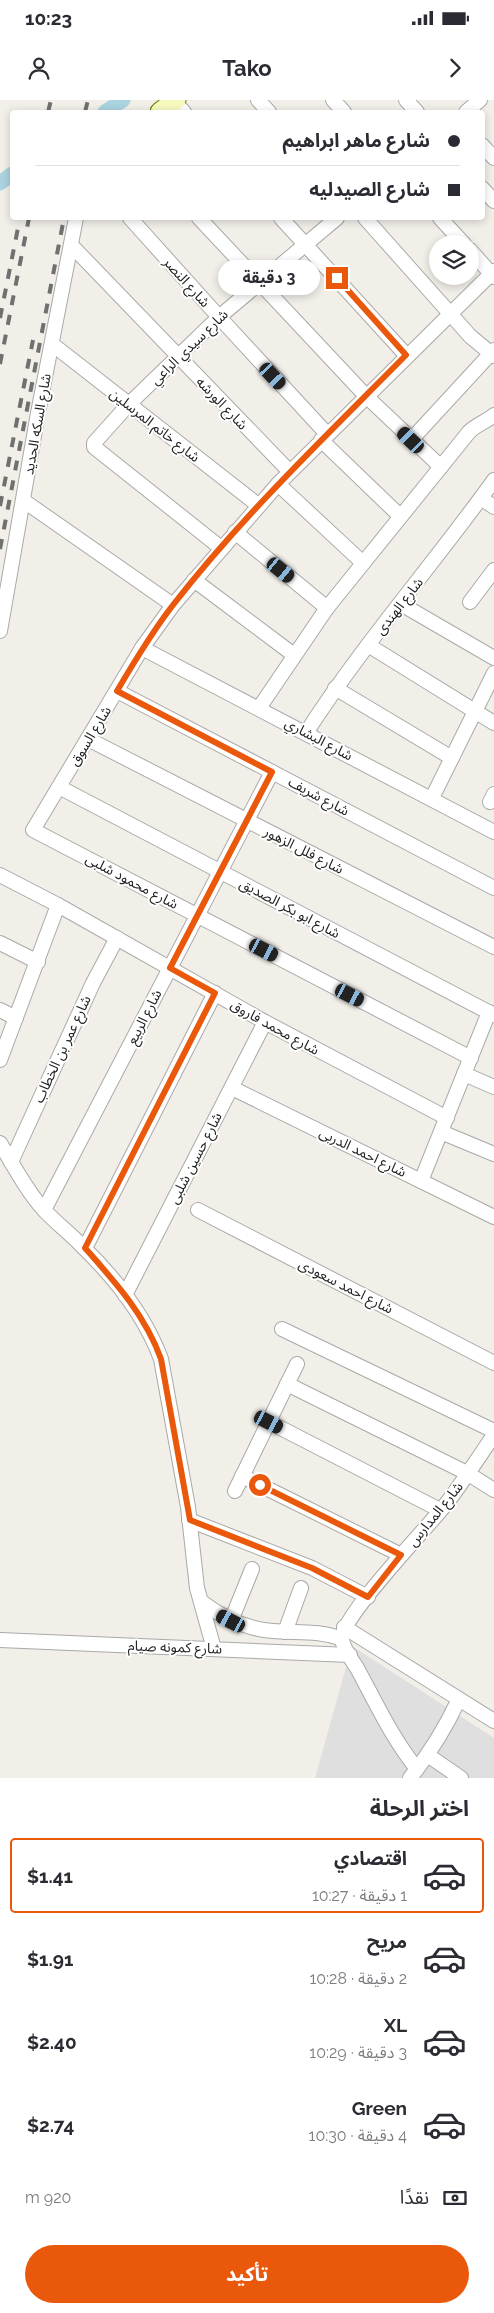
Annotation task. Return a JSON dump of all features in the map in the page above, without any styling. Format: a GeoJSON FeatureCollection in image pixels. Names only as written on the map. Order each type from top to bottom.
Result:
{"type":"FeatureCollection","features":[{"type":"Feature","properties":{"kind":"street"},"geometry":{"type":"LineString","coordinates":[[258,100],[267,110]]}},
{"type":"Feature","properties":{"kind":"street"},"geometry":{"type":"LineString","coordinates":[[333,100],[342,110]]}},
{"type":"Feature","properties":{"kind":"street"},"geometry":{"type":"LineString","coordinates":[[406,100],[415,110]]}},
{"type":"Feature","properties":{"kind":"street"},"geometry":{"type":"LineString","coordinates":[[468,110],[481,100]]}},
{"type":"Feature","properties":{"kind":"street"},"geometry":{"type":"LineString","coordinates":[[485,148],[494,158]]}},
{"type":"Feature","properties":{"kind":"street"},"geometry":{"type":"LineString","coordinates":[[485,191],[494,201]]}},
{"type":"Feature","properties":{"kind":"street","name":"شارع السكه الحديد"},"geometry":{"type":"LineString","coordinates":[[0,631],[76,220]]}},
{"type":"Feature","properties":{"kind":"street","name":"شارع النصر"},"geometry":{"type":"LineString","coordinates":[[132,220],[324,437],[400,516]]}},
{"type":"Feature","properties":{"kind":"street"},"geometry":{"type":"LineString","coordinates":[[201,220],[366,396],[441,467]]}},
{"type":"Feature","properties":{"kind":"street"},"geometry":{"type":"LineString","coordinates":[[283,220],[406,355]]}},
{"type":"Feature","properties":{"kind":"street","name":"شارع سيدي الراعي"},"geometry":{"type":"LineString","coordinates":[[221,548],[94,447],[94,444],[129,404],[218,317],[335,220]]}},
{"type":"Feature","properties":{"kind":"street"},"geometry":{"type":"LineString","coordinates":[[366,220],[470,336],[493,353],[411,440]]}},
{"type":"Feature","properties":{"kind":"street"},"geometry":{"type":"LineString","coordinates":[[442,220],[456,235]]}},
{"type":"Feature","properties":{"kind":"street","name":"شارع الورشه"},"geometry":{"type":"LineString","coordinates":[[72,246],[290,472]]}},
{"type":"Feature","properties":{"kind":"street"},"geometry":{"type":"LineString","coordinates":[[479,259],[493,274]]}},
{"type":"Feature","properties":{"kind":"street","name":"شارع السوق"},"geometry":{"type":"LineString","coordinates":[[33,830],[142,648],[173,605],[234,532],[278,484],[450,312],[493,274]]}},
{"type":"Feature","properties":{"kind":"street","name":"شارع خاتم المرسلين"},"geometry":{"type":"LineString","coordinates":[[52,344],[258,505]]}},
{"type":"Feature","properties":{"kind":"street"},"geometry":{"type":"LineString","coordinates":[[259,708],[327,608],[400,516],[476,425],[494,415]]}},
{"type":"Feature","properties":{"kind":"street","name":"شارع الهندى"},"geometry":{"type":"LineString","coordinates":[[306,733],[335,688],[494,480]]}},
{"type":"Feature","properties":{"kind":"street"},"geometry":{"type":"LineString","coordinates":[[278,484],[363,563]]}},
{"type":"Feature","properties":{"kind":"street"},"geometry":{"type":"LineString","coordinates":[[481,498],[494,507]]}},
{"type":"Feature","properties":{"kind":"street"},"geometry":{"type":"LineString","coordinates":[[24,501],[173,605]]}},
{"type":"Feature","properties":{"kind":"street"},"geometry":{"type":"LineString","coordinates":[[234,532],[327,608]]}},
{"type":"Feature","properties":{"kind":"street"},"geometry":{"type":"LineString","coordinates":[[470,602],[494,570]]}},
{"type":"Feature","properties":{"kind":"street"},"geometry":{"type":"LineString","coordinates":[[194,580],[294,656]]}},
{"type":"Feature","properties":{"kind":"street"},"geometry":{"type":"LineString","coordinates":[[401,604],[494,658]]}},
{"type":"Feature","properties":{"kind":"street"},"geometry":{"type":"LineString","coordinates":[[368,645],[494,723]]}},
{"type":"Feature","properties":{"kind":"street","name":"شارع البشاري"},"geometry":{"type":"LineString","coordinates":[[142,648],[494,832]]}},
{"type":"Feature","properties":{"kind":"street"},"geometry":{"type":"LineString","coordinates":[[432,798],[494,673]]}},
{"type":"Feature","properties":{"kind":"street"},"geometry":{"type":"LineString","coordinates":[[335,688],[452,758]]}},
{"type":"Feature","properties":{"kind":"street","name":"شارع شريف"},"geometry":{"type":"LineString","coordinates":[[117,691],[494,888]]}},
{"type":"Feature","properties":{"kind":"street","name":"شارع فلل الزهور"},"geometry":{"type":"LineString","coordinates":[[88,739],[494,947]]}},
{"type":"Feature","properties":{"kind":"street","name":"شارع الربيع"},"geometry":{"type":"LineString","coordinates":[[44,1210],[272,772]]}},
{"type":"Feature","properties":{"kind":"street","name":"شارع ابو بكر الصديق"},"geometry":{"type":"LineString","coordinates":[[59,787],[492,1014]]}},
{"type":"Feature","properties":{"kind":"street","name":"شارع محمود شلبى"},"geometry":{"type":"LineString","coordinates":[[33,830],[471,1058]]}},
{"type":"Feature","properties":{"kind":"street","name":"شارع محمد فاروق"},"geometry":{"type":"LineString","coordinates":[[0,875],[58,905],[265,1022],[447,1118]]}},
{"type":"Feature","properties":{"kind":"street"},"geometry":{"type":"LineString","coordinates":[[0,1060],[58,905]]}},
{"type":"Feature","properties":{"kind":"street","name":"شارع عمر بن الخطاب"},"geometry":{"type":"LineString","coordinates":[[11,1162],[89,990],[116,938]]}},
{"type":"Feature","properties":{"kind":"street"},"geometry":{"type":"LineString","coordinates":[[0,943],[38,962]]}},
{"type":"Feature","properties":{"kind":"street"},"geometry":{"type":"LineString","coordinates":[[85,1248],[215,993]]}},
{"type":"Feature","properties":{"kind":"street"},"geometry":{"type":"LineString","coordinates":[[0,1010],[16,1018]]}},
{"type":"Feature","properties":{"kind":"street"},"geometry":{"type":"LineString","coordinates":[[421,1181],[464,1074],[492,1014]]}},
{"type":"Feature","properties":{"kind":"street","name":"شارع حسين شلبى"},"geometry":{"type":"LineString","coordinates":[[125,1294],[265,1022]]}},
{"type":"Feature","properties":{"kind":"street"},"geometry":{"type":"LineString","coordinates":[[464,1074],[494,1087]]}},
{"type":"Feature","properties":{"kind":"street","name":"شارع احمد الدربى"},"geometry":{"type":"LineString","coordinates":[[232,1088],[494,1217]]}},
{"type":"Feature","properties":{"kind":"street"},"geometry":{"type":"LineString","coordinates":[[441,1132],[494,1154]]}},
{"type":"Feature","properties":{"kind":"street"},"geometry":{"type":"LineString","coordinates":[[0,1143],[21,1181],[44,1210],[85,1248],[125,1294],[149,1331],[161,1359],[190,1520],[197,1588],[214,1649]]}},
{"type":"Feature","properties":{"kind":"street","name":"شارع احمد سعودى"},"geometry":{"type":"LineString","coordinates":[[198,1210],[494,1363]]}},
{"type":"Feature","properties":{"kind":"street"},"geometry":{"type":"LineString","coordinates":[[282,1328],[494,1431]]}},
{"type":"Feature","properties":{"kind":"street"},"geometry":{"type":"LineString","coordinates":[[235,1491],[297,1364]]}},
{"type":"Feature","properties":{"kind":"street"},"geometry":{"type":"LineString","coordinates":[[287,1384],[467,1473],[494,1490]]}},
{"type":"Feature","properties":{"kind":"street"},"geometry":{"type":"LineString","coordinates":[[269,1422],[440,1510]]}},
{"type":"Feature","properties":{"kind":"street","name":"شارع المدارس"},"geometry":{"type":"LineString","coordinates":[[343,1633],[401,1555],[440,1510],[494,1435]]}},
{"type":"Feature","properties":{"kind":"street"},"geometry":{"type":"LineString","coordinates":[[242,1476],[401,1555]]}},
{"type":"Feature","properties":{"kind":"street"},"geometry":{"type":"LineString","coordinates":[[190,1520],[312,1568],[368,1597]]}},
{"type":"Feature","properties":{"kind":"street"},"geometry":{"type":"LineString","coordinates":[[231,1621],[252,1570]]}},
{"type":"Feature","properties":{"kind":"street"},"geometry":{"type":"LineString","coordinates":[[286,1632],[302,1588]]}},
{"type":"Feature","properties":{"kind":"street"},"geometry":{"type":"LineString","coordinates":[[202,1602],[231,1621],[258,1629],[286,1632],[343,1633],[494,1721]]}},
{"type":"Feature","properties":{"kind":"street"},"geometry":{"type":"LineString","coordinates":[[343,1633],[350,1655],[414,1774],[429,1756],[444,1731],[459,1699]]}},
{"type":"Feature","properties":{"kind":"street","name":"شارع كمونه صيام"},"geometry":{"type":"LineString","coordinates":[[0,1640],[350,1655]]}},
{"type":"Feature","properties":{"kind":"street"},"geometry":{"type":"LineString","coordinates":[[429,1756],[461,1778]]}},
{"type":"Feature","properties":{"kind":"shaded area"},"geometry":{"type":"Polygon","coordinates":[[[352,1646],[494,1738],[494,1778],[315,1778],[352,1646]]]}},
{"type":"Feature","properties":{"kind":"waterway"},"geometry":{"type":"LineString","coordinates":[[108,110],[123,100]]}},
{"type":"Feature","properties":{"kind":"waterway"},"geometry":{"type":"LineString","coordinates":[[0,183],[10,176]]}},
{"type":"Feature","properties":{"kind":"railway"},"geometry":{"type":"LineString","coordinates":[[48,110],[51,100]]}},
{"type":"Feature","properties":{"kind":"railway"},"geometry":{"type":"LineString","coordinates":[[86,110],[88,100]]}},
{"type":"Feature","properties":{"kind":"railway"},"geometry":{"type":"LineString","coordinates":[[0,318],[20,220]]}},
{"type":"Feature","properties":{"kind":"railway"},"geometry":{"type":"LineString","coordinates":[[0,364],[29,220]]}},
{"type":"Feature","properties":{"kind":"railway"},"geometry":{"type":"LineString","coordinates":[[0,549],[64,220]]}},
{"type":"Feature","properties":{"kind":"railway"},"geometry":{"type":"LineString","coordinates":[[0,506],[33,340]]}},
{"type":"Feature","properties":{"kind":"route"},"geometry":{"type":"LineString","coordinates":[[260,1485],[401,1555],[368,1597],[341,1581],[312,1568],[190,1520],[161,1359],[141,1316],[125,1294],[85,1248],[215,993],[170,968],[272,772],[117,691],[142,648],[173,605],[221,548],[278,484],[406,355],[337,278]]}}]}
